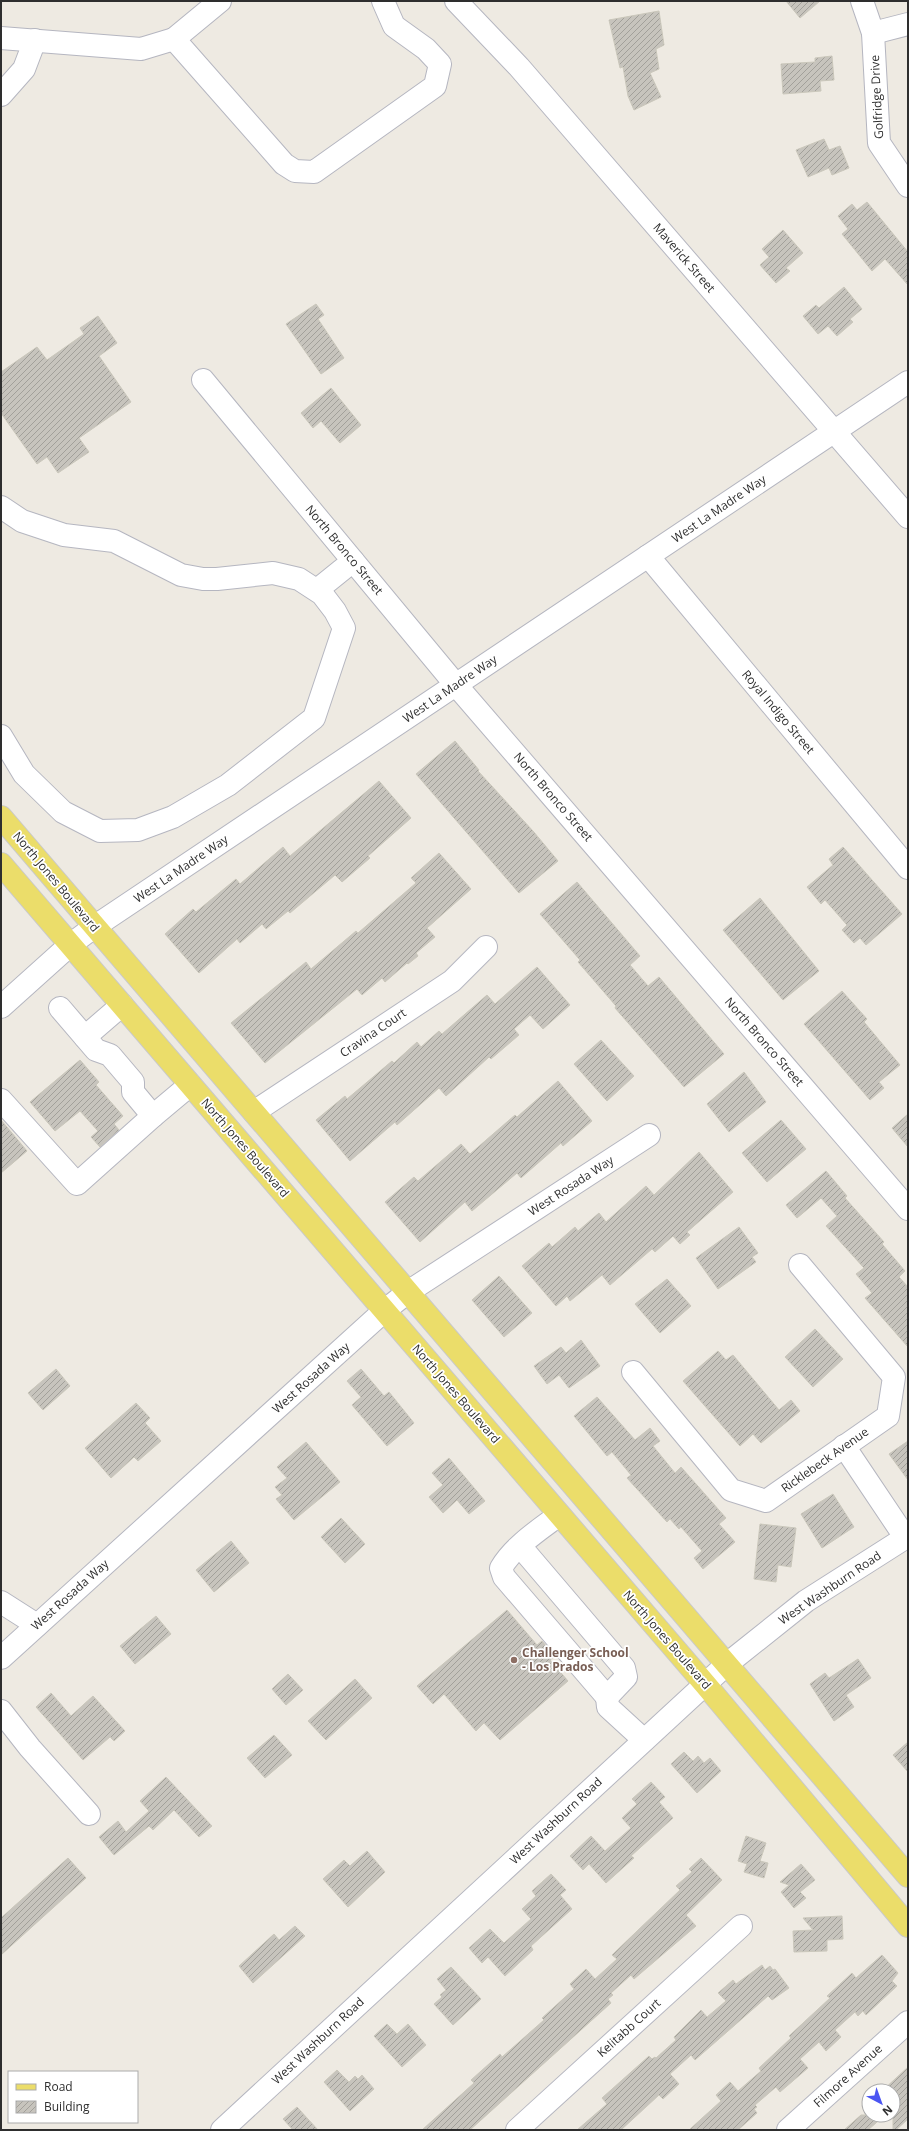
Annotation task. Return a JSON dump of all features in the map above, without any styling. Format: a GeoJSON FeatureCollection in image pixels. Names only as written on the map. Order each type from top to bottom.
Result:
{"type":"FeatureCollection","features":[{"type":"Feature","properties":{"kind":"main road","name":"North Jones Boulevard"},"geometry":{"type":"LineString","coordinates":[[1,817],[908,1876]]}},
{"type":"Feature","properties":{"kind":"main road","name":"North Jones Boulevard"},"geometry":{"type":"LineString","coordinates":[[1,864],[705,1684],[908,1926]]}},
{"type":"Feature","properties":{"kind":"street"},"geometry":{"type":"LineString","coordinates":[[1,38],[141,49],[174,39],[220,1]]}},
{"type":"Feature","properties":{"kind":"street"},"geometry":{"type":"LineString","coordinates":[[174,39],[284,164],[295,171],[314,172],[435,86],[440,64],[426,49],[394,26],[383,1]]}},
{"type":"Feature","properties":{"kind":"street","name":"Maverick Street"},"geometry":{"type":"LineString","coordinates":[[456,1],[524,73],[908,517]]}},
{"type":"Feature","properties":{"kind":"street","name":"Golfridge Drive"},"geometry":{"type":"LineString","coordinates":[[862,1],[873,33],[879,143],[908,186]]}},
{"type":"Feature","properties":{"kind":"street"},"geometry":{"type":"LineString","coordinates":[[873,33],[908,24]]}},
{"type":"Feature","properties":{"kind":"street"},"geometry":{"type":"LineString","coordinates":[[1,95],[24,69],[35,40]]}},
{"type":"Feature","properties":{"kind":"street","name":"North Bronco Street"},"geometry":{"type":"LineString","coordinates":[[203,380],[456,685],[908,1209]]}},
{"type":"Feature","properties":{"kind":"street","name":"West La Madre Way"},"geometry":{"type":"LineString","coordinates":[[1,1007],[70,945],[94,927],[908,382]]}},
{"type":"Feature","properties":{"kind":"street"},"geometry":{"type":"LineString","coordinates":[[1,507],[22,521],[64,535],[114,541],[181,575],[202,580],[273,573],[299,579],[317,590],[335,610],[344,628],[314,718],[228,785],[173,817],[138,830],[100,831],[64,812],[24,774],[1,736]]}},
{"type":"Feature","properties":{"kind":"street","name":"Royal Indigo Street"},"geometry":{"type":"LineString","coordinates":[[648,556],[908,868]]}},
{"type":"Feature","properties":{"kind":"street"},"geometry":{"type":"LineString","coordinates":[[317,590],[353,561]]}},
{"type":"Feature","properties":{"kind":"street","name":"Cravina Court"},"geometry":{"type":"LineString","coordinates":[[254,1112],[452,981],[486,947]]}},
{"type":"Feature","properties":{"kind":"street"},"geometry":{"type":"LineString","coordinates":[[85,1037],[122,1005]]}},
{"type":"Feature","properties":{"kind":"street"},"geometry":{"type":"LineString","coordinates":[[60,1008],[96,1050],[110,1055],[133,1082],[133,1092],[153,1116]]}},
{"type":"Feature","properties":{"kind":"street"},"geometry":{"type":"LineString","coordinates":[[1,1100],[77,1184],[190,1084]]}},
{"type":"Feature","properties":{"kind":"street","name":"West Rosada Way"},"geometry":{"type":"LineString","coordinates":[[1,1658],[384,1311],[408,1292],[649,1135]]}},
{"type":"Feature","properties":{"kind":"street","name":"Ricklebeck Avenue"},"geometry":{"type":"LineString","coordinates":[[633,1372],[731,1490],[766,1500],[888,1416],[894,1377],[800,1265]]}},
{"type":"Feature","properties":{"kind":"street"},"geometry":{"type":"LineString","coordinates":[[844,1446],[907,1536]]}},
{"type":"Feature","properties":{"kind":"street"},"geometry":{"type":"LineString","coordinates":[[559,1515],[520,1546],[506,1560],[501,1568],[504,1577],[607,1697],[608,1707],[644,1740]]}},
{"type":"Feature","properties":{"kind":"street","name":"West Washburn Road"},"geometry":{"type":"LineString","coordinates":[[222,2130],[727,1664],[806,1601],[907,1536]]}},
{"type":"Feature","properties":{"kind":"street"},"geometry":{"type":"LineString","coordinates":[[520,1546],[624,1668],[626,1677],[607,1697]]}},
{"type":"Feature","properties":{"kind":"street"},"geometry":{"type":"LineString","coordinates":[[1,1602],[37,1625]]}},
{"type":"Feature","properties":{"kind":"street"},"geometry":{"type":"LineString","coordinates":[[1,1711],[30,1748],[89,1814]]}},
{"type":"Feature","properties":{"kind":"street","name":"Kelitabb Court"},"geometry":{"type":"LineString","coordinates":[[517,2130],[741,1926]]}},
{"type":"Feature","properties":{"kind":"street","name":"Filmore Avenue"},"geometry":{"type":"LineString","coordinates":[[788,2130],[908,2022]]}},
{"type":"Feature","properties":{"kind":"building"},"geometry":{"type":"Polygon","coordinates":[[[786,1],[820,1],[800,18],[786,1]]]}},
{"type":"Feature","properties":{"kind":"building"},"geometry":{"type":"Polygon","coordinates":[[[659,11],[664,45],[656,49],[659,69],[650,73],[661,97],[634,110],[628,96],[623,67],[620,68],[609,20],[659,11]]]}},
{"type":"Feature","properties":{"kind":"building"},"geometry":{"type":"Polygon","coordinates":[[[832,56],[834,80],[820,81],[821,91],[783,94],[781,64],[815,62],[815,58],[832,56]]]}},
{"type":"Feature","properties":{"kind":"building"},"geometry":{"type":"Polygon","coordinates":[[[824,139],[829,150],[840,146],[849,168],[832,175],[829,168],[808,177],[796,150],[824,139]]]}},
{"type":"Feature","properties":{"kind":"building"},"geometry":{"type":"Polygon","coordinates":[[[867,202],[908,252],[908,285],[885,259],[872,271],[842,234],[848,229],[838,216],[852,204],[857,210],[867,202]]]}},
{"type":"Feature","properties":{"kind":"building"},"geometry":{"type":"Polygon","coordinates":[[[783,230],[803,253],[786,268],[790,271],[776,283],[760,265],[769,257],[762,249],[783,230]]]}},
{"type":"Feature","properties":{"kind":"building"},"geometry":{"type":"Polygon","coordinates":[[[844,287],[862,309],[850,319],[853,322],[837,336],[828,326],[818,334],[803,316],[816,305],[819,308],[844,287]]]}},
{"type":"Feature","properties":{"kind":"building"},"geometry":{"type":"Polygon","coordinates":[[[316,304],[324,315],[318,319],[344,358],[321,374],[286,324],[316,304]]]}},
{"type":"Feature","properties":{"kind":"building"},"geometry":{"type":"Polygon","coordinates":[[[98,316],[117,343],[99,356],[131,402],[79,438],[89,452],[58,473],[47,457],[37,464],[1,413],[1,372],[37,347],[47,360],[84,334],[80,328],[98,316]]]}},
{"type":"Feature","properties":{"kind":"building"},"geometry":{"type":"Polygon","coordinates":[[[331,388],[361,425],[340,443],[321,421],[313,428],[301,413],[331,388]]]}},
{"type":"Feature","properties":{"kind":"building"},"geometry":{"type":"Polygon","coordinates":[[[455,741],[479,770],[478,771],[533,831],[558,861],[519,893],[416,774],[455,741]]]}},
{"type":"Feature","properties":{"kind":"building"},"geometry":{"type":"Polygon","coordinates":[[[379,781],[411,818],[368,856],[370,858],[342,882],[335,875],[290,913],[288,911],[266,929],[262,924],[240,943],[237,939],[199,973],[165,934],[193,909],[196,912],[236,879],[240,884],[283,847],[290,856],[379,781]]]}},
{"type":"Feature","properties":{"kind":"building"},"geometry":{"type":"Polygon","coordinates":[[[843,847],[902,914],[866,945],[860,938],[854,943],[842,930],[847,925],[825,900],[821,904],[807,887],[833,865],[829,859],[843,847]]]}},
{"type":"Feature","properties":{"kind":"building"},"geometry":{"type":"Polygon","coordinates":[[[439,853],[471,889],[427,928],[435,937],[416,953],[418,956],[408,964],[407,963],[385,982],[382,978],[362,995],[357,989],[265,1063],[231,1023],[306,962],[311,969],[356,931],[358,933],[416,883],[411,878],[439,853]]]}},
{"type":"Feature","properties":{"kind":"building"},"geometry":{"type":"Polygon","coordinates":[[[577,882],[640,956],[630,965],[648,986],[659,977],[724,1054],[684,1087],[615,1008],[616,1006],[578,962],[580,960],[540,914],[577,882]]]}},
{"type":"Feature","properties":{"kind":"building"},"geometry":{"type":"Polygon","coordinates":[[[760,898],[819,971],[783,1000],[723,930],[760,898]]]}},
{"type":"Feature","properties":{"kind":"building"},"geometry":{"type":"Polygon","coordinates":[[[537,967],[570,1005],[543,1029],[530,1015],[514,1029],[519,1035],[491,1059],[489,1057],[446,1096],[439,1088],[397,1125],[395,1122],[350,1161],[316,1120],[345,1096],[347,1099],[392,1061],[394,1063],[417,1042],[421,1047],[439,1031],[442,1034],[487,995],[495,1004],[537,967]]]}},
{"type":"Feature","properties":{"kind":"building"},"geometry":{"type":"Polygon","coordinates":[[[842,991],[867,1019],[864,1022],[900,1065],[879,1082],[884,1088],[870,1100],[804,1024],[842,991]]]}},
{"type":"Feature","properties":{"kind":"building"},"geometry":{"type":"Polygon","coordinates":[[[601,1040],[634,1076],[607,1101],[574,1064],[601,1040]]]}},
{"type":"Feature","properties":{"kind":"building"},"geometry":{"type":"Polygon","coordinates":[[[80,1060],[99,1082],[96,1085],[123,1116],[114,1124],[119,1130],[100,1147],[91,1137],[98,1131],[80,1111],[55,1131],[30,1102],[80,1060]]]}},
{"type":"Feature","properties":{"kind":"building"},"geometry":{"type":"Polygon","coordinates":[[[744,1072],[766,1102],[729,1132],[707,1104],[744,1072]]]}},
{"type":"Feature","properties":{"kind":"building"},"geometry":{"type":"Polygon","coordinates":[[[558,1081],[592,1121],[563,1146],[561,1143],[521,1178],[517,1173],[472,1211],[465,1202],[420,1242],[385,1202],[414,1177],[418,1181],[461,1144],[470,1154],[515,1115],[517,1117],[558,1081]]]}},
{"type":"Feature","properties":{"kind":"building"},"geometry":{"type":"Polygon","coordinates":[[[908,1114],[908,1147],[892,1128],[908,1114]]]}},
{"type":"Feature","properties":{"kind":"building"},"geometry":{"type":"Polygon","coordinates":[[[1,1120],[27,1151],[1,1173],[1,1120]]]}},
{"type":"Feature","properties":{"kind":"building"},"geometry":{"type":"Polygon","coordinates":[[[781,1120],[806,1149],[767,1182],[742,1153],[781,1120]]]}},
{"type":"Feature","properties":{"kind":"building"},"geometry":{"type":"Polygon","coordinates":[[[699,1152],[733,1192],[687,1232],[690,1235],[680,1244],[673,1236],[655,1252],[652,1249],[610,1285],[602,1275],[570,1301],[567,1296],[556,1306],[522,1266],[549,1243],[552,1247],[575,1227],[578,1231],[599,1213],[606,1222],[646,1186],[654,1195],[699,1152]]]}},
{"type":"Feature","properties":{"kind":"building"},"geometry":{"type":"Polygon","coordinates":[[[826,1171],[847,1196],[845,1198],[884,1242],[882,1244],[905,1271],[899,1277],[908,1287],[908,1347],[865,1298],[872,1293],[856,1274],[864,1268],[826,1226],[837,1216],[821,1198],[797,1218],[786,1205],[826,1171]]]}},
{"type":"Feature","properties":{"kind":"building"},"geometry":{"type":"Polygon","coordinates":[[[739,1227],[758,1253],[752,1257],[756,1262],[718,1289],[696,1258],[739,1227]]]}},
{"type":"Feature","properties":{"kind":"building"},"geometry":{"type":"Polygon","coordinates":[[[499,1276],[532,1313],[504,1337],[472,1300],[499,1276]]]}},
{"type":"Feature","properties":{"kind":"building"},"geometry":{"type":"Polygon","coordinates":[[[667,1279],[691,1306],[660,1333],[635,1304],[667,1279]]]}},
{"type":"Feature","properties":{"kind":"building"},"geometry":{"type":"Polygon","coordinates":[[[815,1329],[843,1359],[813,1387],[785,1357],[815,1329]]]}},
{"type":"Feature","properties":{"kind":"building"},"geometry":{"type":"Polygon","coordinates":[[[581,1340],[600,1366],[569,1388],[559,1375],[547,1384],[534,1366],[561,1347],[566,1353],[581,1340]]]}},
{"type":"Feature","properties":{"kind":"building"},"geometry":{"type":"Polygon","coordinates":[[[718,1351],[726,1360],[733,1355],[779,1410],[791,1400],[800,1411],[761,1443],[753,1434],[740,1446],[683,1381],[718,1351]]]}},
{"type":"Feature","properties":{"kind":"building"},"geometry":{"type":"Polygon","coordinates":[[[56,1369],[70,1386],[43,1410],[28,1393],[56,1369]]]}},
{"type":"Feature","properties":{"kind":"building"},"geometry":{"type":"Polygon","coordinates":[[[361,1369],[384,1396],[389,1392],[414,1423],[387,1446],[352,1405],[361,1397],[347,1381],[361,1369]]]}},
{"type":"Feature","properties":{"kind":"building"},"geometry":{"type":"Polygon","coordinates":[[[597,1397],[635,1440],[650,1428],[660,1441],[653,1446],[675,1473],[681,1467],[726,1518],[719,1524],[735,1542],[703,1569],[694,1558],[702,1551],[681,1527],[679,1529],[670,1519],[667,1522],[627,1478],[631,1475],[612,1452],[607,1456],[574,1416],[597,1397]]]}},
{"type":"Feature","properties":{"kind":"building"},"geometry":{"type":"Polygon","coordinates":[[[136,1403],[150,1418],[145,1423],[161,1441],[138,1461],[134,1457],[111,1478],[85,1448],[136,1403]]]}},
{"type":"Feature","properties":{"kind":"building"},"geometry":{"type":"Polygon","coordinates":[[[908,1441],[908,1480],[889,1454],[908,1441]]]}},
{"type":"Feature","properties":{"kind":"building"},"geometry":{"type":"Polygon","coordinates":[[[306,1442],[340,1482],[294,1520],[276,1499],[282,1495],[275,1487],[287,1478],[277,1467],[306,1442]]]}},
{"type":"Feature","properties":{"kind":"building"},"geometry":{"type":"Polygon","coordinates":[[[449,1458],[485,1501],[469,1514],[457,1500],[443,1513],[429,1497],[443,1485],[432,1473],[449,1458]]]}},
{"type":"Feature","properties":{"kind":"building"},"geometry":{"type":"Polygon","coordinates":[[[833,1494],[854,1527],[822,1548],[801,1514],[833,1494]]]}},
{"type":"Feature","properties":{"kind":"building"},"geometry":{"type":"Polygon","coordinates":[[[341,1518],[365,1544],[345,1563],[321,1537],[341,1518]]]}},
{"type":"Feature","properties":{"kind":"building"},"geometry":{"type":"Polygon","coordinates":[[[760,1524],[796,1528],[791,1567],[778,1565],[776,1582],[754,1579],[760,1524]]]}},
{"type":"Feature","properties":{"kind":"building"},"geometry":{"type":"Polygon","coordinates":[[[231,1541],[249,1563],[214,1592],[196,1570],[231,1541]]]}},
{"type":"Feature","properties":{"kind":"building"},"geometry":{"type":"Polygon","coordinates":[[[507,1610],[537,1645],[542,1641],[555,1656],[550,1660],[568,1681],[500,1740],[484,1723],[476,1731],[444,1694],[433,1704],[417,1686],[507,1610]]]}},
{"type":"Feature","properties":{"kind":"building"},"geometry":{"type":"Polygon","coordinates":[[[156,1616],[171,1634],[135,1664],[120,1646],[156,1616]]]}},
{"type":"Feature","properties":{"kind":"building"},"geometry":{"type":"Polygon","coordinates":[[[858,1659],[871,1678],[846,1695],[854,1707],[834,1721],[810,1684],[825,1673],[829,1678],[858,1659]]]}},
{"type":"Feature","properties":{"kind":"building"},"geometry":{"type":"Polygon","coordinates":[[[288,1674],[303,1690],[286,1705],[272,1689],[288,1674]]]}},
{"type":"Feature","properties":{"kind":"building"},"geometry":{"type":"Polygon","coordinates":[[[355,1679],[372,1698],[326,1740],[308,1721],[355,1679]]]}},
{"type":"Feature","properties":{"kind":"building"},"geometry":{"type":"Polygon","coordinates":[[[51,1693],[71,1716],[93,1696],[125,1731],[114,1741],[110,1737],[83,1760],[36,1707],[51,1693]]]}},
{"type":"Feature","properties":{"kind":"building"},"geometry":{"type":"Polygon","coordinates":[[[274,1735],[292,1755],[265,1778],[247,1758],[274,1735]]]}},
{"type":"Feature","properties":{"kind":"building"},"geometry":{"type":"Polygon","coordinates":[[[908,1742],[908,1772],[893,1755],[908,1742]]]}},
{"type":"Feature","properties":{"kind":"building"},"geometry":{"type":"Polygon","coordinates":[[[684,1752],[693,1761],[698,1756],[704,1763],[710,1758],[721,1771],[697,1793],[671,1764],[684,1752]]]}},
{"type":"Feature","properties":{"kind":"building"},"geometry":{"type":"Polygon","coordinates":[[[166,1777],[212,1826],[199,1837],[174,1810],[153,1830],[149,1826],[114,1855],[99,1837],[118,1821],[126,1832],[149,1811],[140,1801],[166,1777]]]}},
{"type":"Feature","properties":{"kind":"building"},"geometry":{"type":"Polygon","coordinates":[[[651,1782],[665,1797],[659,1802],[673,1818],[631,1856],[634,1858],[606,1883],[589,1864],[583,1870],[570,1856],[591,1836],[605,1851],[631,1828],[622,1818],[637,1804],[632,1799],[651,1782]]]}},
{"type":"Feature","properties":{"kind":"building"},"geometry":{"type":"Polygon","coordinates":[[[746,1836],[766,1843],[760,1861],[768,1863],[764,1878],[744,1872],[747,1864],[738,1861],[746,1836]]]}},
{"type":"Feature","properties":{"kind":"building"},"geometry":{"type":"Polygon","coordinates":[[[367,1851],[385,1872],[348,1907],[323,1879],[344,1860],[350,1866],[367,1851]]]}},
{"type":"Feature","properties":{"kind":"building"},"geometry":{"type":"Polygon","coordinates":[[[68,1858],[86,1878],[1,1955],[1,1918],[68,1858]]]}},
{"type":"Feature","properties":{"kind":"building"},"geometry":{"type":"Polygon","coordinates":[[[701,1858],[722,1880],[686,1915],[696,1926],[634,1979],[631,1975],[611,1993],[613,1995],[608,1999],[611,2003],[470,2130],[422,2130],[474,2083],[471,2080],[500,2054],[502,2057],[544,2020],[542,2018],[574,1989],[570,1984],[586,1969],[595,1979],[617,1959],[612,1955],[680,1890],[676,1886],[692,1872],[689,1869],[701,1858]]]}},
{"type":"Feature","properties":{"kind":"building"},"geometry":{"type":"Polygon","coordinates":[[[801,1864],[815,1880],[800,1892],[806,1898],[794,1908],[781,1892],[789,1885],[780,1882],[801,1864]]]}},
{"type":"Feature","properties":{"kind":"building"},"geometry":{"type":"Polygon","coordinates":[[[551,1874],[566,1890],[560,1895],[572,1909],[531,1946],[533,1950],[505,1976],[488,1957],[482,1963],[469,1948],[490,1929],[504,1943],[531,1919],[522,1909],[536,1896],[532,1891],[551,1874]]]}},
{"type":"Feature","properties":{"kind":"building"},"geometry":{"type":"Polygon","coordinates":[[[842,1916],[843,1939],[827,1940],[827,1951],[794,1952],[793,1931],[813,1930],[803,1918],[842,1916]]]}},
{"type":"Feature","properties":{"kind":"building"},"geometry":{"type":"Polygon","coordinates":[[[295,1926],[305,1936],[253,1983],[239,1966],[274,1934],[279,1940],[295,1926]]]}},
{"type":"Feature","properties":{"kind":"building"},"geometry":{"type":"Polygon","coordinates":[[[882,1955],[898,1973],[892,1981],[897,1986],[866,2015],[863,2011],[858,2016],[855,2012],[835,2030],[841,2037],[826,2051],[819,2042],[800,2059],[808,2068],[780,2092],[776,2087],[755,2105],[757,2107],[754,2109],[757,2113],[738,2130],[689,2130],[721,2101],[716,2095],[730,2082],[738,2091],[761,2071],[759,2068],[791,2038],[789,2036],[830,1998],[827,1996],[852,1973],[856,1978],[882,1955]]]}},
{"type":"Feature","properties":{"kind":"building"},"geometry":{"type":"Polygon","coordinates":[[[762,1965],[765,1970],[770,1966],[773,1970],[775,1969],[789,1988],[772,2000],[768,1996],[695,2060],[691,2055],[670,2074],[679,2084],[663,2099],[659,2095],[621,2130],[577,2130],[607,2104],[602,2098],[649,2056],[652,2059],[655,2057],[656,2058],[676,2040],[674,2037],[701,2010],[707,2017],[726,2001],[718,1993],[733,1980],[736,1984],[762,1965]]]}},
{"type":"Feature","properties":{"kind":"building"},"geometry":{"type":"Polygon","coordinates":[[[451,1967],[481,1999],[453,2025],[434,2004],[442,1997],[440,1995],[446,1990],[437,1979],[451,1967]]]}},
{"type":"Feature","properties":{"kind":"building"},"geometry":{"type":"Polygon","coordinates":[[[387,2024],[397,2034],[408,2024],[426,2045],[402,2067],[374,2036],[387,2024]]]}},
{"type":"Feature","properties":{"kind":"building"},"geometry":{"type":"Polygon","coordinates":[[[908,2067],[908,2119],[896,2130],[893,2130],[893,2123],[901,2123],[901,2083],[891,2083],[908,2067]]]}},
{"type":"Feature","properties":{"kind":"building"},"geometry":{"type":"Polygon","coordinates":[[[337,2070],[349,2082],[355,2076],[358,2079],[362,2075],[374,2089],[350,2111],[324,2082],[337,2070]]]}},
{"type":"Feature","properties":{"kind":"building"},"geometry":{"type":"Polygon","coordinates":[[[297,2107],[318,2130],[293,2130],[283,2119],[297,2107]]]}},
{"type":"Feature","properties":{"kind":"building"},"geometry":{"type":"Polygon","coordinates":[[[861,2115],[861,2123],[876,2123],[868,2130],[844,2130],[861,2115]]]}},
{"type":"Feature","properties":{"kind":"place","name":"Challenger School - Los Prados"},"geometry":{"type":"Point","coordinates":[514,1660]}}]}
